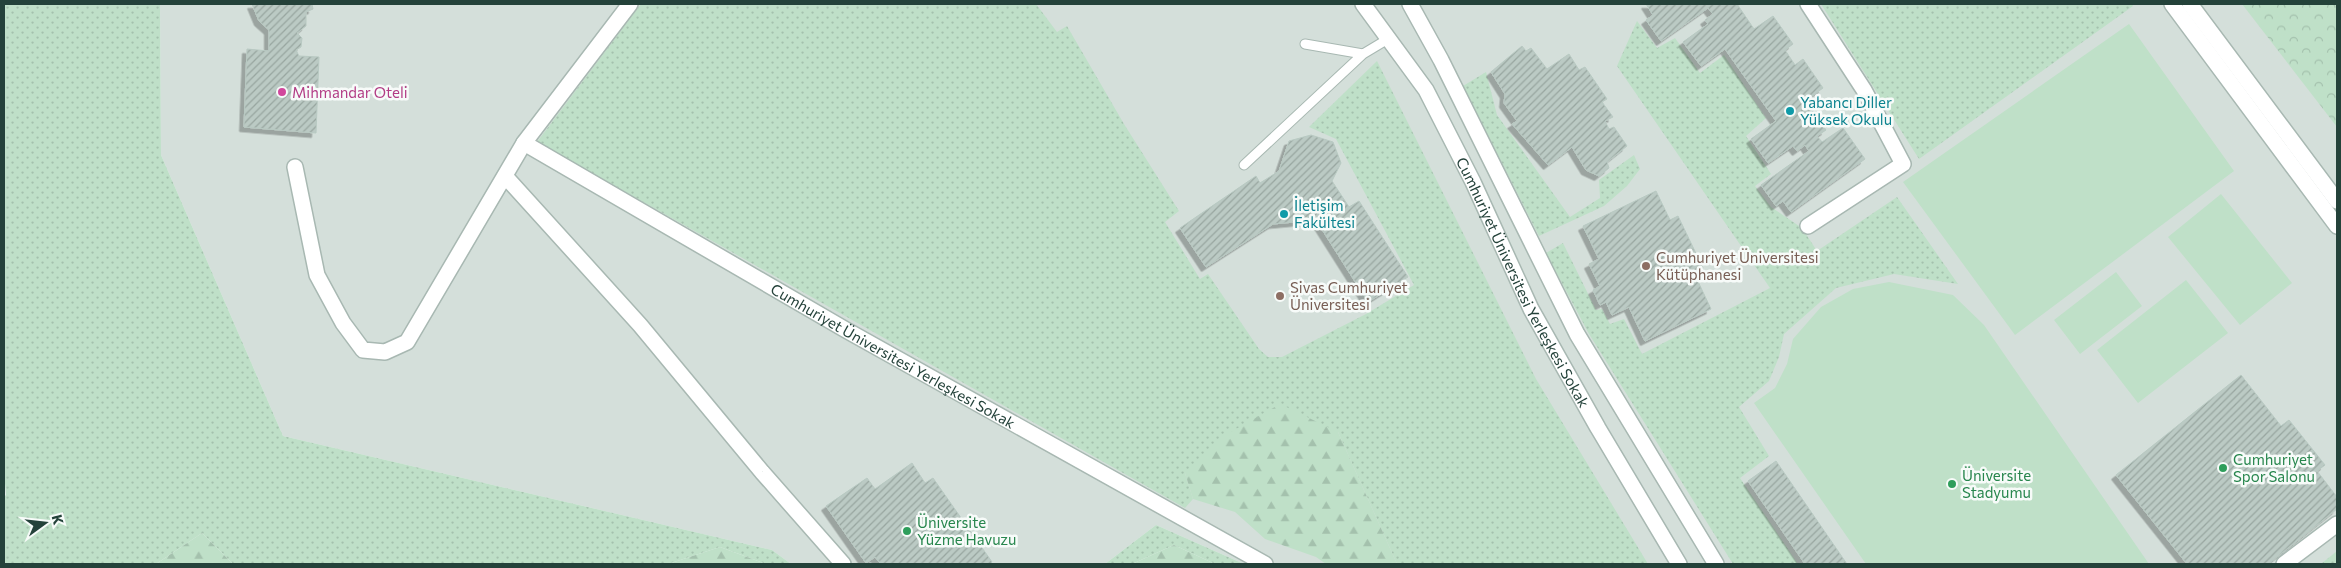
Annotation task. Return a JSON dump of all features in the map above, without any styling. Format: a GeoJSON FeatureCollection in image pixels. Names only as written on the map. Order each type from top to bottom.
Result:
{"type":"FeatureCollection","features":[{"type":"Feature","properties":{"kind":"street"},"geometry":{"type":"LineString","coordinates":[[295,167],[317,275],[343,323],[363,350],[385,352],[407,342],[524,143],[630,4]]}},
{"type":"Feature","properties":{"kind":"street","name":"Cumhuriyet Üniversitesi Yerleşkesi Sokak"},"geometry":{"type":"LineString","coordinates":[[1364,4],[1426,90],[1472,182],[1531,309],[1598,428],[1679,564]]}},
{"type":"Feature","properties":{"kind":"street","name":"Cumhuriyet Üniversitesi Yerleşkesi Sokak"},"geometry":{"type":"LineString","coordinates":[[1410,4],[1441,60],[1577,334],[1716,564]]}},
{"type":"Feature","properties":{"kind":"street"},"geometry":{"type":"LineString","coordinates":[[1808,4],[1864,90],[1903,164],[1808,226]]}},
{"type":"Feature","properties":{"kind":"street"},"geometry":{"type":"LineString","coordinates":[[2172,4],[2337,226]]}},
{"type":"Feature","properties":{"kind":"street"},"geometry":{"type":"LineString","coordinates":[[2190,4],[2337,201]]}},
{"type":"Feature","properties":{"kind":"street","name":"Cumhuriyet Üniversitesi Yerleşkesi Sokak"},"geometry":{"type":"LineString","coordinates":[[524,143],[846,330],[1265,564]]}},
{"type":"Feature","properties":{"kind":"street"},"geometry":{"type":"LineString","coordinates":[[505,176],[640,325],[762,472],[843,564]]}},
{"type":"Feature","properties":{"kind":"street"},"geometry":{"type":"LineString","coordinates":[[2284,564],[2337,524]]}},
{"type":"Feature","properties":{"kind":"lane"},"geometry":{"type":"LineString","coordinates":[[1244,165],[1363,54],[1388,39]]}},
{"type":"Feature","properties":{"kind":"lane"},"geometry":{"type":"LineString","coordinates":[[1305,44],[1363,54]]}},
{"type":"Feature","properties":{"kind":"shaded area","name":"Sivas Cumhuriyet Üniversitesi"},"geometry":{"type":"Polygon","coordinates":[[[160,4],[2337,4],[2337,564],[1244,564],[1156,525],[1105,564],[791,564],[772,550],[283,436],[161,155],[160,4]]]}},
{"type":"Feature","properties":{"kind":"green space"},"geometry":{"type":"Polygon","coordinates":[[[4,4],[160,4],[161,155],[283,436],[772,550],[791,564],[766,564],[720,547],[668,564],[233,564],[202,533],[156,564],[4,564],[4,497],[6,495],[4,472],[4,4]]]}},
{"type":"Feature","properties":{"kind":"green space"},"geometry":{"type":"Polygon","coordinates":[[[641,4],[1036,4],[1057,32],[1067,26],[1124,124],[1179,211],[1165,222],[1200,279],[1208,274],[1259,349],[1268,357],[1282,357],[1366,314],[1414,285],[1336,139],[1309,127],[1377,61],[1536,379],[1648,564],[1397,564],[1338,432],[1185,473],[1193,499],[1185,508],[537,142],[641,4]]]}},
{"type":"Feature","properties":{"kind":"green space"},"geometry":{"type":"Polygon","coordinates":[[[1821,4],[2132,4],[2133,6],[1919,159],[1821,4]]]}},
{"type":"Feature","properties":{"kind":"green space"},"geometry":{"type":"Polygon","coordinates":[[[2242,4],[2337,4],[2337,127],[2242,4]]]}},
{"type":"Feature","properties":{"kind":"green space"},"geometry":{"type":"Polygon","coordinates":[[[1637,21],[1657,48],[1675,38],[1700,73],[1724,55],[1766,118],[1746,136],[1771,174],[1755,186],[1771,207],[1802,228],[1817,251],[1897,197],[1958,284],[1894,274],[1836,288],[1784,334],[1779,357],[1769,381],[1739,407],[1769,456],[1740,478],[1798,564],[1733,564],[1589,334],[1546,253],[1563,243],[1596,310],[1602,309],[1610,324],[1624,319],[1642,354],[1770,288],[1617,66],[1637,21]]]}},
{"type":"Feature","properties":{"kind":"green space"},"geometry":{"type":"Polygon","coordinates":[[[2129,24],[2234,171],[2015,335],[1903,182],[2129,24]]]}},
{"type":"Feature","properties":{"kind":"green space"},"geometry":{"type":"Polygon","coordinates":[[[1486,72],[1497,115],[1570,217],[1600,198],[1599,180],[1634,155],[1640,169],[1627,186],[1604,206],[1539,236],[1463,86],[1486,72]]]}},
{"type":"Feature","properties":{"kind":"green space"},"geometry":{"type":"Polygon","coordinates":[[[2221,194],[2292,283],[2240,325],[2168,237],[2221,194]]]}},
{"type":"Feature","properties":{"kind":"green space"},"geometry":{"type":"Polygon","coordinates":[[[2116,272],[2142,306],[2080,354],[2054,320],[2116,272]]]}},
{"type":"Feature","properties":{"kind":"green space"},"geometry":{"type":"Polygon","coordinates":[[[2186,280],[2228,333],[2138,403],[2097,350],[2186,280]]]}},
{"type":"Feature","properties":{"kind":"green space","name":"Üniversite Stadyumu"},"geometry":{"type":"Polygon","coordinates":[[[1889,282],[1953,295],[1984,325],[2149,564],[1866,564],[1754,403],[1775,388],[1787,364],[1793,339],[1821,307],[1853,289],[1889,282]]]}},
{"type":"Feature","properties":{"kind":"green space"},"geometry":{"type":"Polygon","coordinates":[[[1280,404],[1338,432],[1397,564],[1326,564],[1316,557],[1265,539],[1235,512],[1193,499],[1185,473],[1222,437],[1280,404]]]}},
{"type":"Feature","properties":{"kind":"green space"},"geometry":{"type":"Polygon","coordinates":[[[1156,525],[1244,564],[1215,564],[1174,545],[1132,564],[1105,564],[1156,525]]]}},
{"type":"Feature","properties":{"kind":"green space"},"geometry":{"type":"Polygon","coordinates":[[[202,533],[233,564],[156,564],[202,533]]]}},
{"type":"Feature","properties":{"kind":"green space"},"geometry":{"type":"Polygon","coordinates":[[[1174,545],[1215,564],[1132,564],[1174,545]]]}},
{"type":"Feature","properties":{"kind":"green space"},"geometry":{"type":"Polygon","coordinates":[[[720,547],[766,564],[668,564],[720,547]]]}},
{"type":"Feature","properties":{"kind":"green space"},"geometry":{"type":"Polygon","coordinates":[[[2337,551],[2337,564],[2321,564],[2337,551]]]}},
{"type":"Feature","properties":{"kind":"building","name":"Mihmandar Oteli"},"geometry":{"type":"Polygon","coordinates":[[[252,4],[312,4],[313,9],[306,12],[306,26],[297,33],[302,38],[301,47],[296,50],[299,56],[319,57],[316,133],[244,127],[247,49],[269,51],[269,30],[259,21],[252,4]]]}},
{"type":"Feature","properties":{"kind":"building","name":"Yabancı Diller Yüksek Okulu"},"geometry":{"type":"Polygon","coordinates":[[[1646,4],[1737,4],[1754,29],[1773,16],[1793,44],[1785,50],[1795,65],[1803,59],[1823,88],[1805,101],[1826,130],[1817,136],[1822,142],[1843,128],[1865,159],[1791,212],[1783,201],[1776,206],[1761,185],[1809,151],[1805,145],[1797,151],[1793,146],[1768,163],[1751,139],[1776,121],[1725,49],[1701,66],[1683,42],[1708,24],[1705,20],[1713,14],[1708,8],[1661,41],[1646,20],[1653,15],[1646,4]]]}},
{"type":"Feature","properties":{"kind":"building"},"geometry":{"type":"Polygon","coordinates":[[[1522,46],[1526,51],[1531,48],[1547,69],[1569,54],[1579,70],[1585,67],[1607,99],[1602,102],[1613,117],[1605,121],[1609,129],[1614,127],[1627,146],[1607,162],[1609,168],[1599,176],[1586,170],[1572,147],[1548,165],[1512,124],[1517,121],[1504,103],[1505,94],[1491,72],[1522,46]]]}},
{"type":"Feature","properties":{"kind":"building","name":"İletişim Fakültesi"},"geometry":{"type":"Polygon","coordinates":[[[1311,135],[1333,142],[1341,163],[1332,181],[1349,207],[1359,201],[1408,277],[1368,302],[1316,220],[1273,224],[1206,267],[1180,228],[1256,176],[1260,183],[1279,171],[1289,141],[1311,135]]]}},
{"type":"Feature","properties":{"kind":"building","name":"Cumhuriyet Üniversitesi Kütüphanesi"},"geometry":{"type":"Polygon","coordinates":[[[1656,191],[1670,220],[1678,216],[1703,268],[1694,273],[1711,309],[1645,341],[1629,307],[1612,315],[1606,302],[1600,305],[1593,290],[1600,286],[1589,264],[1599,259],[1583,226],[1656,191]]]}},
{"type":"Feature","properties":{"kind":"building","name":"Cumhuriyet Spor Salonu"},"geometry":{"type":"Polygon","coordinates":[[[2241,375],[2281,426],[2289,420],[2325,465],[2317,471],[2337,497],[2337,509],[2268,564],[2187,564],[2116,475],[2241,375]]]}},
{"type":"Feature","properties":{"kind":"building"},"geometry":{"type":"Polygon","coordinates":[[[1776,461],[1847,564],[1805,564],[1748,481],[1776,461]]]}},
{"type":"Feature","properties":{"kind":"building","name":"Üniversite Yüzme Havuzu"},"geometry":{"type":"Polygon","coordinates":[[[912,463],[925,483],[933,478],[992,562],[990,564],[881,564],[875,557],[866,563],[826,506],[867,478],[875,489],[912,463]]]}},
{"type":"Feature","properties":{"kind":"place","name":"Mihmandar Oteli"},"geometry":{"type":"Point","coordinates":[282,92]}},
{"type":"Feature","properties":{"kind":"place","name":"Yabancı Diller Yüksek Okulu"},"geometry":{"type":"Point","coordinates":[1790,111]}},
{"type":"Feature","properties":{"kind":"place","name":"İletişim Fakültesi"},"geometry":{"type":"Point","coordinates":[1284,214]}},
{"type":"Feature","properties":{"kind":"place","name":"Cumhuriyet Üniversitesi Kütüphanesi"},"geometry":{"type":"Point","coordinates":[1646,266]}},
{"type":"Feature","properties":{"kind":"place","name":"Sivas Cumhuriyet Üniversitesi"},"geometry":{"type":"Point","coordinates":[1280,296]}},
{"type":"Feature","properties":{"kind":"place","name":"Cumhuriyet Spor Salonu"},"geometry":{"type":"Point","coordinates":[2223,468]}},
{"type":"Feature","properties":{"kind":"place","name":"Üniversite Stadyumu"},"geometry":{"type":"Point","coordinates":[1952,484]}},
{"type":"Feature","properties":{"kind":"place","name":"Üniversite Yüzme Havuzu"},"geometry":{"type":"Point","coordinates":[907,531]}}]}
